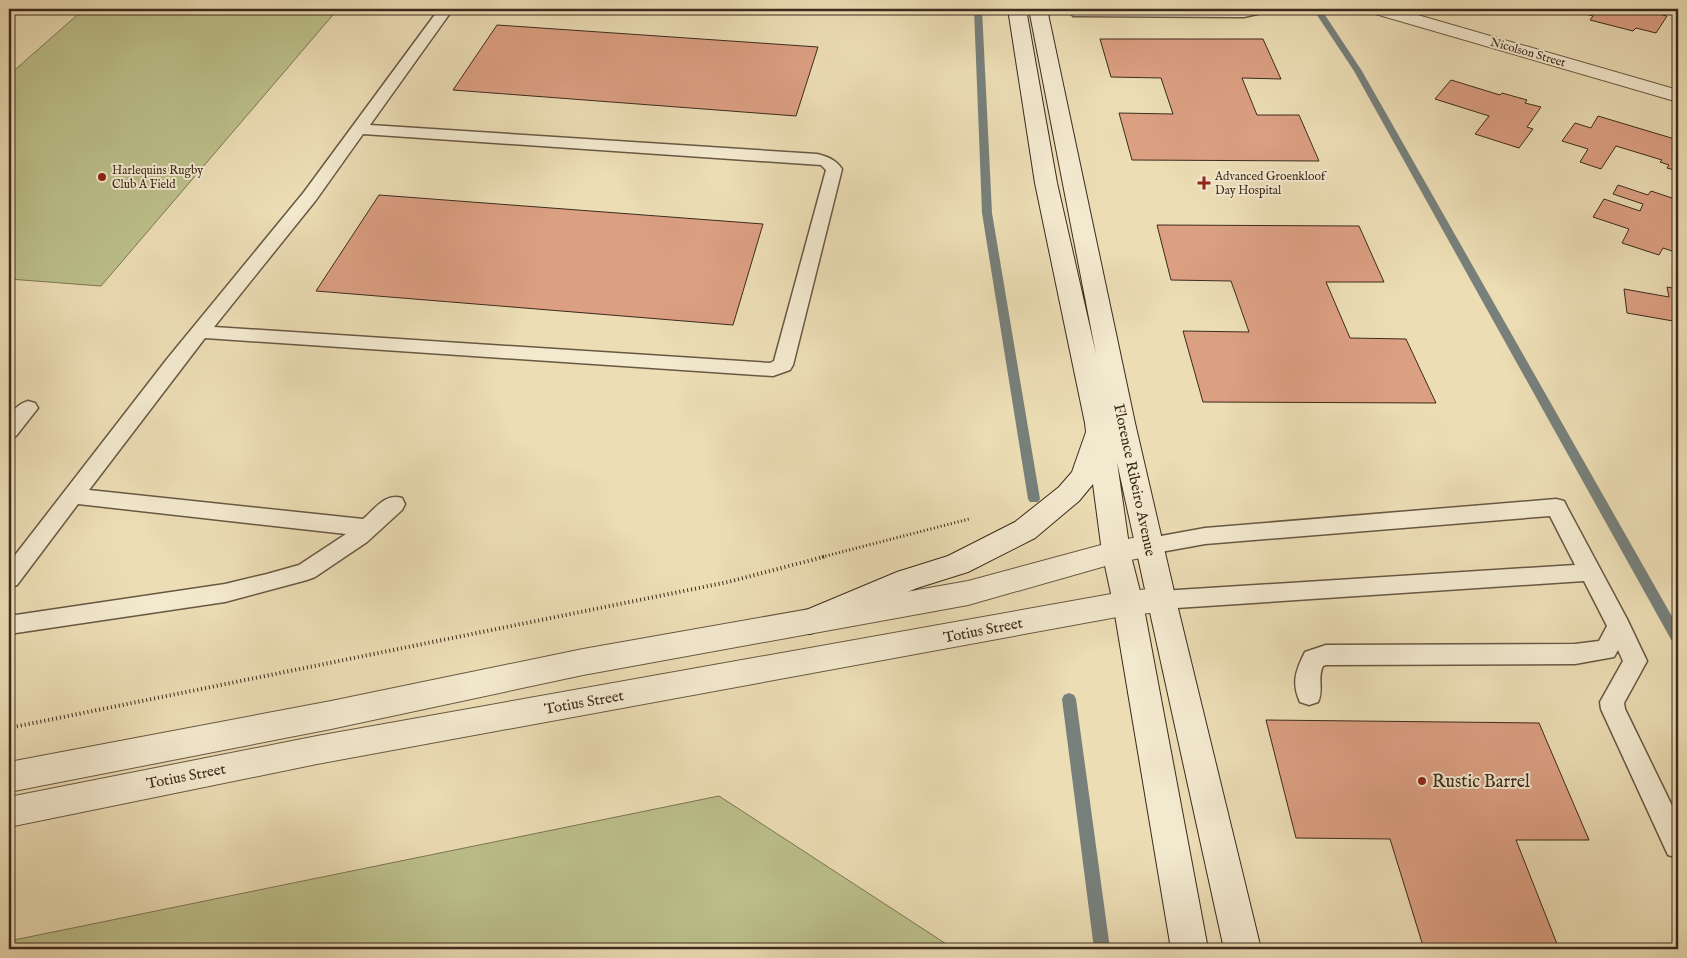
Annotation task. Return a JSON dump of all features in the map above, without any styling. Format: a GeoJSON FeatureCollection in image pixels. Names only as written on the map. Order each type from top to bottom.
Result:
{"type":"FeatureCollection","features":[{"type":"Feature","properties":{"kind":"main road","name":"Florence Ribeiro Avenue"},"geometry":{"type":"LineString","coordinates":[[1017,9],[1046,183],[1098,423],[1116,552],[1128,603],[1190,949]]}},
{"type":"Feature","properties":{"kind":"main road","name":"Florence Ribeiro Avenue"},"geometry":{"type":"LineString","coordinates":[[1038,9],[1122,423],[1161,600],[1243,949]]}},
{"type":"Feature","properties":{"kind":"main road","name":"Nicolson Street"},"geometry":{"type":"LineString","coordinates":[[1378,9],[1678,96]]}},
{"type":"Feature","properties":{"kind":"main road"},"geometry":{"type":"LineString","coordinates":[[810,622],[907,580],[958,564],[1025,530],[1069,494],[1082,479],[1089,467],[1094,450],[1098,423]]}},
{"type":"Feature","properties":{"kind":"main road"},"geometry":{"type":"LineString","coordinates":[[9,776],[331,715],[583,662],[968,593],[1116,552],[1150,546]]}},
{"type":"Feature","properties":{"kind":"main road","name":"Totius Street"},"geometry":{"type":"LineString","coordinates":[[9,812],[317,750],[1128,603],[1161,600]]}},
{"type":"Feature","properties":{"kind":"lane"},"geometry":{"type":"LineString","coordinates":[[9,579],[200,332],[310,196],[446,9]]}},
{"type":"Feature","properties":{"kind":"lane"},"geometry":{"type":"LineString","coordinates":[[1078,13],[1244,13],[1261,9]]}},
{"type":"Feature","properties":{"kind":"lane"},"geometry":{"type":"LineString","coordinates":[[200,332],[773,370],[783,365],[834,169],[827,162],[817,159],[358,130]]}},
{"type":"Feature","properties":{"kind":"lane"},"geometry":{"type":"LineString","coordinates":[[9,431],[28,408]]}},
{"type":"Feature","properties":{"kind":"lane"},"geometry":{"type":"LineString","coordinates":[[73,496],[368,528]]}},
{"type":"Feature","properties":{"kind":"lane"},"geometry":{"type":"LineString","coordinates":[[9,624],[225,592],[267,583],[307,571],[359,536],[394,504]]}},
{"type":"Feature","properties":{"kind":"lane"},"geometry":{"type":"LineString","coordinates":[[1150,546],[1205,536],[1556,507],[1619,626],[1635,661],[1612,702],[1613,708],[1678,846]]}},
{"type":"Feature","properties":{"kind":"lane"},"geometry":{"type":"LineString","coordinates":[[1161,600],[1222,594],[1527,578],[1591,572]]}},
{"type":"Feature","properties":{"kind":"lane"},"geometry":{"type":"LineString","coordinates":[[1309,695],[1307,674],[1314,659],[1326,655],[1575,654],[1606,650],[1619,626]]}},
{"type":"Feature","properties":{"kind":"path"},"geometry":{"type":"LineString","coordinates":[[9,728],[728,582],[998,511],[1011,517],[1025,530]]}},
{"type":"Feature","properties":{"kind":"green space","name":"Harlequins Rugby Club A Field"},"geometry":{"type":"Polygon","coordinates":[[[84,9],[338,9],[101,286],[9,279],[9,75],[84,9]]]}},
{"type":"Feature","properties":{"kind":"green space"},"geometry":{"type":"Polygon","coordinates":[[[719,796],[954,949],[9,949],[9,941],[719,796]]]}},
{"type":"Feature","properties":{"kind":"building"},"geometry":{"type":"Polygon","coordinates":[[[1575,9],[1638,9],[1667,16],[1656,33],[1636,28],[1633,31],[1590,20],[1593,16],[1574,11],[1575,9]]]}},
{"type":"Feature","properties":{"kind":"building"},"geometry":{"type":"Polygon","coordinates":[[[497,25],[818,47],[796,116],[453,90],[497,25]]]}},
{"type":"Feature","properties":{"kind":"building"},"geometry":{"type":"Polygon","coordinates":[[[1100,39],[1263,39],[1281,79],[1242,78],[1257,115],[1299,115],[1319,161],[1132,160],[1119,113],[1173,114],[1161,78],[1111,77],[1100,39]]]}},
{"type":"Feature","properties":{"kind":"building"},"geometry":{"type":"Polygon","coordinates":[[[1451,80],[1500,95],[1502,93],[1527,100],[1525,103],[1541,107],[1527,127],[1533,129],[1519,148],[1475,134],[1489,116],[1435,99],[1451,80]]]}},
{"type":"Feature","properties":{"kind":"building"},"geometry":{"type":"Polygon","coordinates":[[[1598,116],[1678,140],[1678,171],[1667,168],[1669,165],[1660,162],[1662,160],[1616,146],[1601,169],[1580,162],[1588,149],[1562,141],[1575,123],[1591,128],[1598,116]]]}},
{"type":"Feature","properties":{"kind":"building"},"geometry":{"type":"Polygon","coordinates":[[[1618,185],[1648,195],[1651,191],[1678,200],[1678,253],[1663,248],[1659,255],[1622,243],[1629,229],[1593,217],[1604,199],[1640,211],[1643,204],[1613,194],[1618,185]]]}},
{"type":"Feature","properties":{"kind":"building"},"geometry":{"type":"Polygon","coordinates":[[[379,195],[763,224],[733,325],[316,291],[379,195]]]}},
{"type":"Feature","properties":{"kind":"building"},"geometry":{"type":"Polygon","coordinates":[[[1157,225],[1359,226],[1384,282],[1326,282],[1350,338],[1406,339],[1436,403],[1203,402],[1183,331],[1249,332],[1231,281],[1171,280],[1157,225]]]}},
{"type":"Feature","properties":{"kind":"building"},"geometry":{"type":"Polygon","coordinates":[[[1667,287],[1678,289],[1678,353],[1673,321],[1627,313],[1624,289],[1669,297],[1667,287]]]}},
{"type":"Feature","properties":{"kind":"building","name":"Rustic Barrel"},"geometry":{"type":"Polygon","coordinates":[[[1266,720],[1539,723],[1589,840],[1516,840],[1559,949],[1424,949],[1390,839],[1296,838],[1266,720]]]}},
{"type":"Feature","properties":{"kind":"waterway"},"geometry":{"type":"LineString","coordinates":[[978,9],[987,213],[1034,499]]}},
{"type":"Feature","properties":{"kind":"waterway"},"geometry":{"type":"LineString","coordinates":[[1317,9],[1358,71],[1678,639]]}},
{"type":"Feature","properties":{"kind":"waterway"},"geometry":{"type":"LineString","coordinates":[[1069,699],[1102,949]]}},
{"type":"Feature","properties":{"kind":"place","name":"Harlequins Rugby Club A Field"},"geometry":{"type":"Point","coordinates":[102,177]}},
{"type":"Feature","properties":{"kind":"place","name":"Advanced Groenkloof Day Hospital"},"geometry":{"type":"Point","coordinates":[1204,183]}},
{"type":"Feature","properties":{"kind":"place","name":"Rustic Barrel"},"geometry":{"type":"Point","coordinates":[1422,781]}}]}
